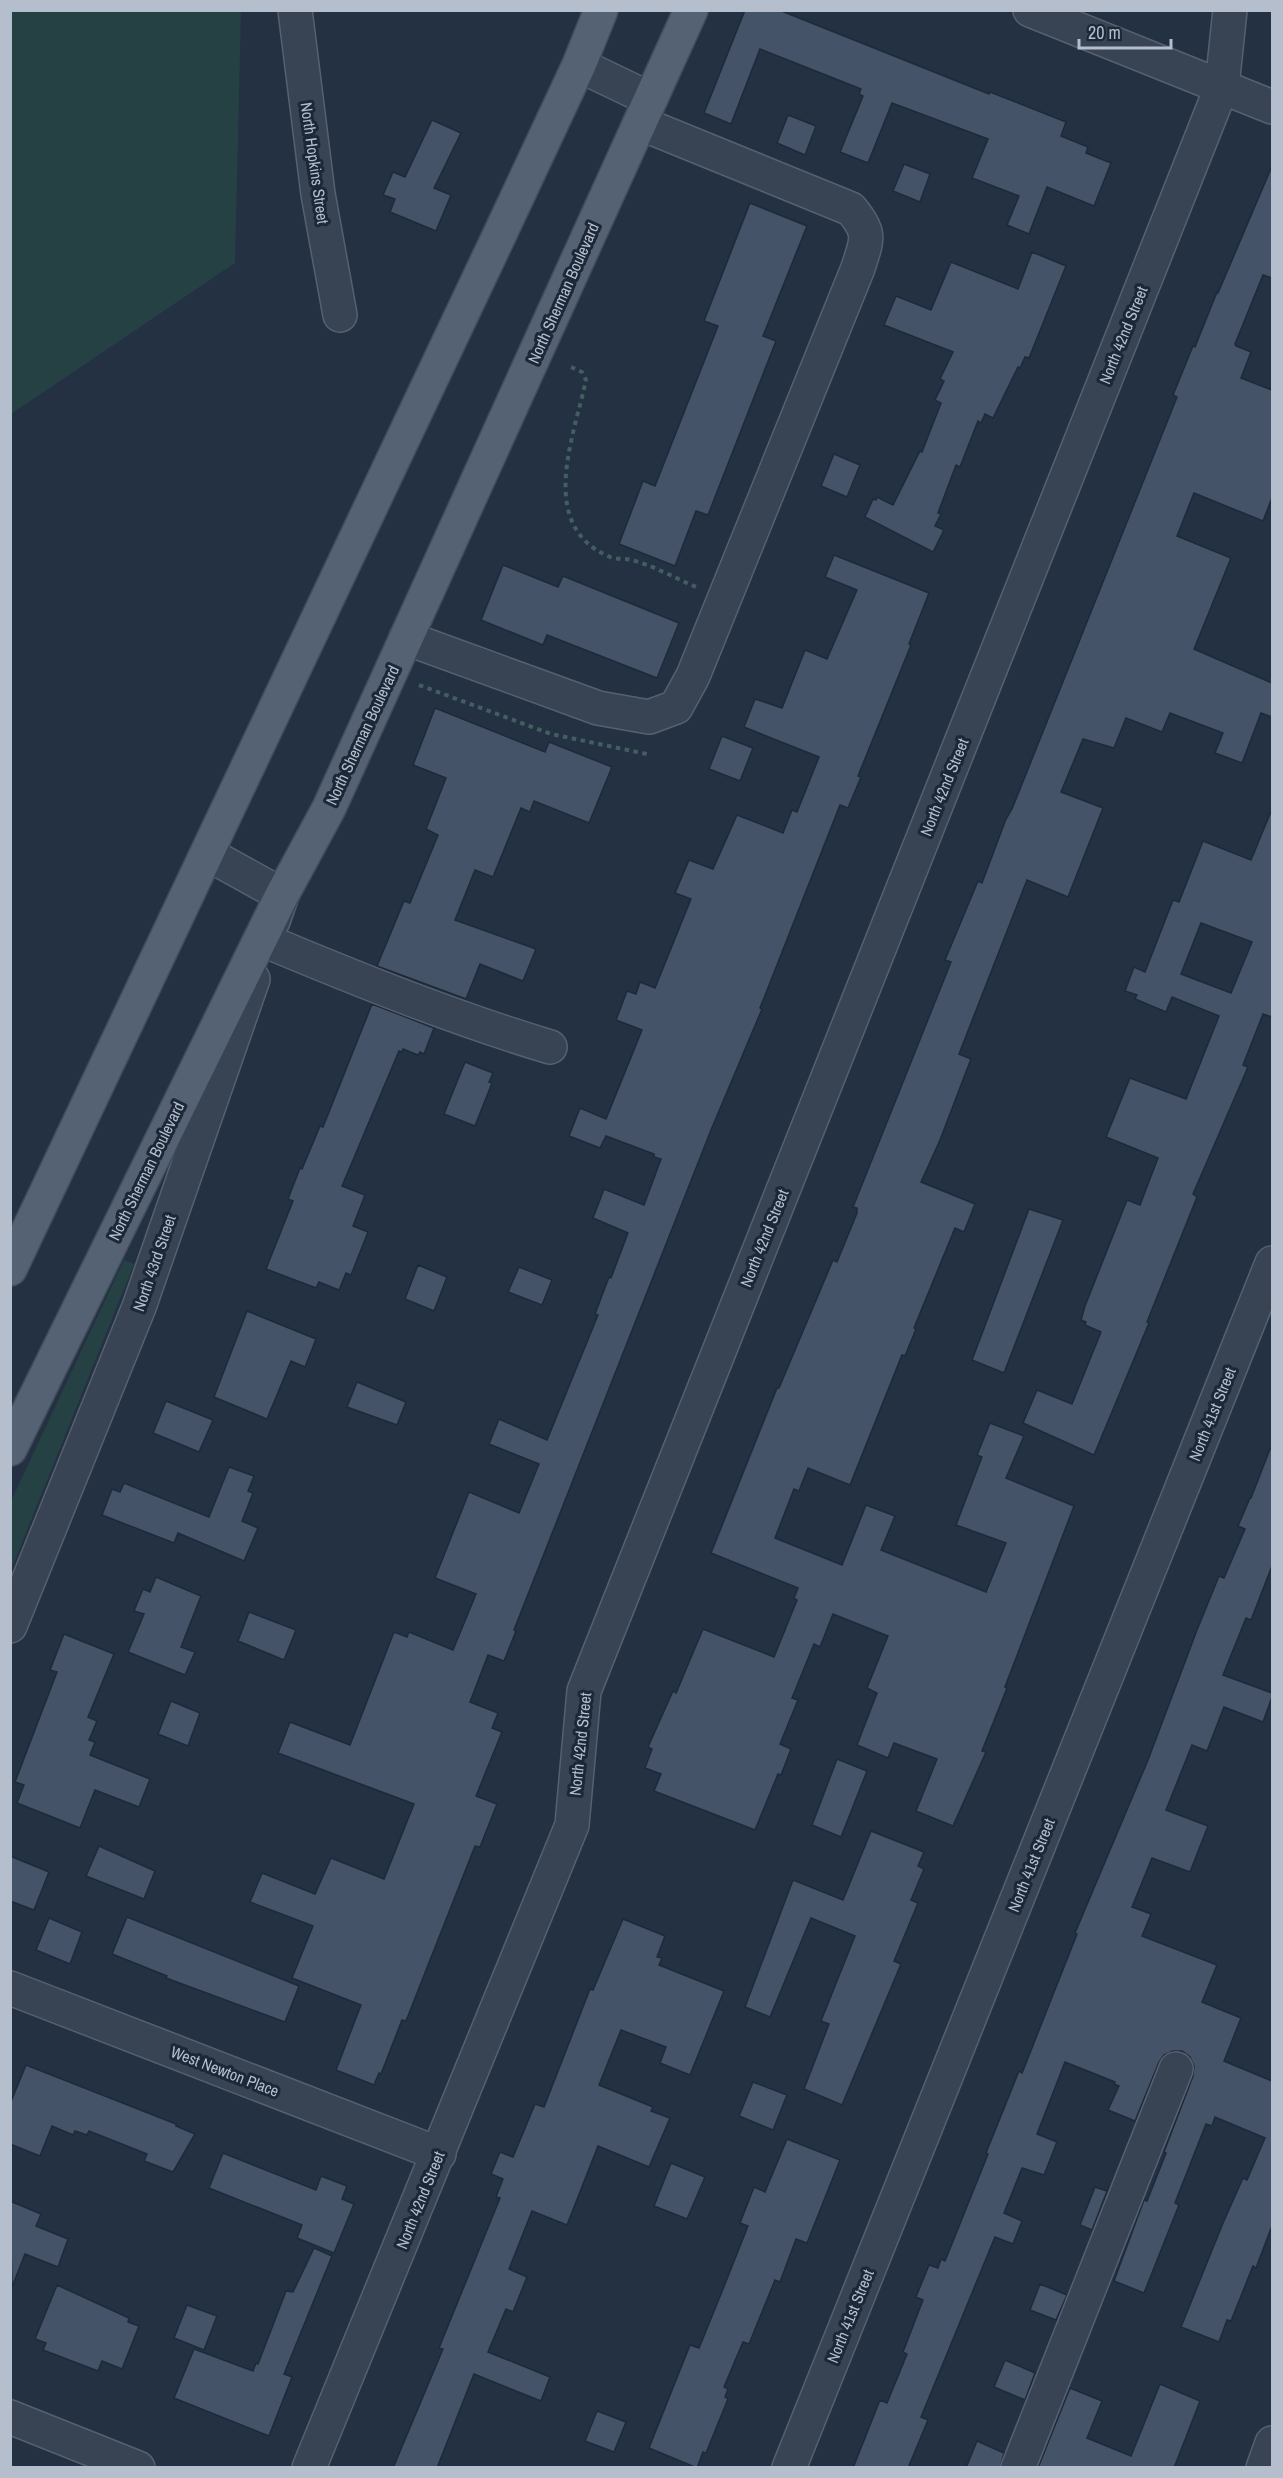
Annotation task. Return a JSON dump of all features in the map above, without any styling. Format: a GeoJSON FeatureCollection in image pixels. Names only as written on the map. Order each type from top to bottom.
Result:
{"type":"FeatureCollection","features":[{"type":"Feature","properties":{"kind":"main road"},"geometry":{"type":"LineString","coordinates":[[10,1269],[579,65],[601,10]]}},
{"type":"Feature","properties":{"kind":"main road","name":"North Sherman Boulevard"},"geometry":{"type":"LineString","coordinates":[[10,1449],[282,895],[329,808],[691,10]]}},
{"type":"Feature","properties":{"kind":"street","name":"North Hopkins Street"},"geometry":{"type":"LineString","coordinates":[[295,10],[318,194],[340,315]]}},
{"type":"Feature","properties":{"kind":"street"},"geometry":{"type":"LineString","coordinates":[[1030,10],[1272,107]]}},
{"type":"Feature","properties":{"kind":"street","name":"North 42nd Street"},"geometry":{"type":"LineString","coordinates":[[309,2468],[572,1825],[584,1691],[1222,87],[1230,10]]}},
{"type":"Feature","properties":{"kind":"street"},"geometry":{"type":"LineString","coordinates":[[406,638],[598,708],[649,717],[676,707],[693,676],[866,244],[865,226],[851,209],[645,111],[579,65]]}},
{"type":"Feature","properties":{"kind":"street"},"geometry":{"type":"LineString","coordinates":[[208,854],[282,895]]}},
{"type":"Feature","properties":{"kind":"street","name":"North 43rd Street"},"geometry":{"type":"LineString","coordinates":[[10,1626],[139,1307],[282,895]]}},
{"type":"Feature","properties":{"kind":"street"},"geometry":{"type":"LineString","coordinates":[[266,940],[339,972],[501,1032],[550,1047]]}},
{"type":"Feature","properties":{"kind":"street","name":"North 41st Street"},"geometry":{"type":"LineString","coordinates":[[789,2468],[1272,1263]]}},
{"type":"Feature","properties":{"kind":"street","name":"West Newton Place"},"geometry":{"type":"LineString","coordinates":[[10,1988],[439,2154]]}},
{"type":"Feature","properties":{"kind":"street"},"geometry":{"type":"LineString","coordinates":[[1018,2468],[1176,2069]]}},
{"type":"Feature","properties":{"kind":"street"},"geometry":{"type":"LineString","coordinates":[[10,2417],[138,2468]]}},
{"type":"Feature","properties":{"kind":"street"},"geometry":{"type":"LineString","coordinates":[[1263,2468],[1272,2443]]}},
{"type":"Feature","properties":{"kind":"path"},"geometry":{"type":"LineString","coordinates":[[571,367],[582,372],[586,380],[564,476],[566,501],[573,525],[590,546],[611,558],[632,560],[703,590]]}},
{"type":"Feature","properties":{"kind":"path"},"geometry":{"type":"LineString","coordinates":[[415,683],[550,734],[647,754]]}},
{"type":"Feature","properties":{"kind":"green space"},"geometry":{"type":"Polygon","coordinates":[[[11,10],[241,11],[235,263],[11,414],[11,10]]]}},
{"type":"Feature","properties":{"kind":"green space"},"geometry":{"type":"Polygon","coordinates":[[[124,1260],[134,1264],[11,1570],[11,1501],[124,1260]]]}},
{"type":"Feature","properties":{"kind":"building"},"geometry":{"type":"Polygon","coordinates":[[[745,10],[779,10],[989,94],[990,92],[1066,122],[1061,136],[1088,147],[1086,153],[1111,163],[1094,206],[1047,187],[1029,234],[1007,225],[1019,196],[972,178],[988,139],[892,103],[868,163],[840,152],[863,96],[859,94],[861,89],[760,49],[731,124],[704,113],[745,10]]]}},
{"type":"Feature","properties":{"kind":"building"},"geometry":{"type":"Polygon","coordinates":[[[788,115],[816,126],[805,155],[777,143],[788,115]]]}},
{"type":"Feature","properties":{"kind":"building"},"geometry":{"type":"Polygon","coordinates":[[[432,120],[461,133],[434,188],[451,195],[436,231],[390,212],[395,199],[383,195],[393,172],[405,177],[432,120]]]}},
{"type":"Feature","properties":{"kind":"building"},"geometry":{"type":"Polygon","coordinates":[[[904,164],[930,174],[920,202],[893,191],[904,164]]]}},
{"type":"Feature","properties":{"kind":"building"},"geometry":{"type":"Polygon","coordinates":[[[1272,166],[1272,278],[1263,275],[1235,344],[1251,352],[1241,378],[1272,390],[1272,498],[1263,521],[1194,493],[1177,536],[1231,558],[1194,649],[1272,683],[1272,717],[1261,713],[1242,763],[1215,753],[1223,733],[1170,713],[1162,732],[1126,718],[1114,748],[1083,739],[1061,792],[1103,808],[1068,897],[1027,880],[959,1054],[971,1059],[921,1182],[975,1204],[964,1232],[955,1228],[914,1328],[916,1329],[905,1356],[902,1355],[850,1485],[808,1468],[799,1491],[794,1489],[775,1538],[842,1565],[866,1505],[895,1516],[881,1550],[986,1592],[1006,1543],[956,1525],[982,1457],[977,1455],[990,1423],[1024,1436],[1006,1478],[1074,1506],[982,1751],[986,1752],[953,1826],[916,1811],[937,1759],[894,1743],[888,1758],[857,1745],[877,1693],[867,1688],[888,1636],[833,1614],[820,1647],[814,1644],[792,1698],[798,1700],[780,1744],[791,1749],[755,1830],[654,1791],[661,1774],[645,1768],[652,1749],[648,1747],[673,1691],[676,1693],[703,1629],[774,1657],[797,1600],[794,1598],[798,1588],[711,1553],[777,1388],[779,1388],[833,1260],[837,1262],[857,1213],[857,1208],[853,1207],[951,962],[945,960],[978,881],[982,883],[1177,397],[1173,395],[1272,166]]]}},
{"type":"Feature","properties":{"kind":"building"},"geometry":{"type":"Polygon","coordinates":[[[750,203],[807,226],[763,336],[776,341],[708,515],[696,511],[675,566],[619,544],[643,481],[655,486],[718,326],[704,321],[750,203]]]}},
{"type":"Feature","properties":{"kind":"building"},"geometry":{"type":"Polygon","coordinates":[[[1032,252],[1066,266],[1029,358],[1025,357],[1020,368],[1018,367],[993,418],[985,414],[981,423],[978,421],[960,467],[956,465],[938,513],[941,514],[935,526],[944,530],[933,552],[865,517],[873,499],[876,500],[877,497],[893,505],[920,451],[922,452],[941,403],[935,400],[944,381],[940,379],[953,352],[884,325],[896,296],[931,310],[951,262],[1018,289],[1032,252]]]}},
{"type":"Feature","properties":{"kind":"building"},"geometry":{"type":"Polygon","coordinates":[[[834,454],[860,465],[847,497],[821,486],[834,454]]]}},
{"type":"Feature","properties":{"kind":"building"},"geometry":{"type":"Polygon","coordinates":[[[834,555],[929,593],[909,644],[911,645],[858,776],[861,777],[848,808],[840,805],[760,1008],[762,1009],[711,1130],[514,1630],[516,1631],[504,1661],[488,1655],[470,1702],[498,1713],[492,1728],[502,1732],[476,1796],[497,1804],[480,1847],[475,1846],[406,2021],[402,2020],[381,2074],[379,2073],[374,2085],[336,2070],[361,2005],[292,1978],[313,1926],[250,1902],[262,1873],[315,1894],[331,1858],[384,1879],[414,1804],[278,1753],[290,1722],[350,1745],[394,1632],[407,1637],[409,1632],[453,1650],[476,1594],[435,1578],[469,1492],[519,1513],[539,1464],[489,1444],[499,1419],[547,1440],[598,1315],[595,1314],[628,1233],[593,1218],[604,1189],[644,1205],[661,1159],[654,1157],[654,1154],[606,1136],[600,1148],[569,1136],[580,1108],[606,1119],[642,1030],[616,1020],[627,991],[636,994],[640,982],[655,988],[691,899],[675,893],[689,860],[713,869],[737,815],[783,833],[792,810],[797,812],[819,757],[744,727],[755,699],[782,708],[805,650],[827,659],[857,590],[825,577],[834,555]]]}},
{"type":"Feature","properties":{"kind":"building"},"geometry":{"type":"Polygon","coordinates":[[[503,565],[558,587],[563,576],[679,623],[657,678],[547,635],[543,645],[481,620],[503,565]]]}},
{"type":"Feature","properties":{"kind":"building"},"geometry":{"type":"Polygon","coordinates":[[[435,708],[545,752],[549,742],[612,767],[589,823],[534,801],[530,812],[521,808],[493,877],[475,870],[455,920],[536,949],[523,981],[480,964],[466,999],[377,966],[404,901],[410,903],[438,835],[426,829],[446,778],[413,765],[435,708]]]}},
{"type":"Feature","properties":{"kind":"building"},"geometry":{"type":"Polygon","coordinates":[[[722,736],[753,748],[740,781],[709,769],[722,736]]]}},
{"type":"Feature","properties":{"kind":"building"},"geometry":{"type":"Polygon","coordinates":[[[1272,809],[1272,1017],[1263,1014],[1243,1065],[1248,1067],[1193,1194],[1197,1197],[1147,1322],[1149,1323],[1094,1455],[1023,1423],[1037,1390],[1072,1404],[1101,1332],[1085,1325],[1086,1322],[1081,1320],[1085,1306],[1127,1200],[1140,1205],[1158,1158],[1106,1137],[1130,1078],[1186,1099],[1219,1016],[1172,997],[1166,1012],[1135,999],[1137,995],[1125,991],[1134,967],[1145,972],[1173,900],[1179,902],[1203,841],[1251,860],[1272,809]],[[1201,923],[1181,974],[1231,993],[1252,942],[1201,923]]]}},
{"type":"Feature","properties":{"kind":"building"},"geometry":{"type":"Polygon","coordinates":[[[372,1004],[434,1028],[424,1054],[420,1052],[418,1055],[403,1049],[402,1052],[399,1051],[342,1186],[365,1195],[353,1226],[368,1232],[351,1275],[346,1273],[339,1290],[319,1282],[316,1288],[266,1269],[293,1201],[288,1199],[300,1168],[302,1169],[320,1126],[323,1127],[372,1004]]]}},
{"type":"Feature","properties":{"kind":"building"},"geometry":{"type":"Polygon","coordinates":[[[465,1062],[493,1073],[489,1082],[492,1083],[475,1126],[444,1114],[465,1062]]]}},
{"type":"Feature","properties":{"kind":"building"},"geometry":{"type":"Polygon","coordinates":[[[1029,1209],[1063,1220],[1004,1373],[972,1360],[1029,1209]]]}},
{"type":"Feature","properties":{"kind":"building"},"geometry":{"type":"Polygon","coordinates":[[[418,1265],[447,1277],[434,1311],[405,1299],[418,1265]]]}},
{"type":"Feature","properties":{"kind":"building"},"geometry":{"type":"Polygon","coordinates":[[[519,1267],[552,1280],[542,1305],[508,1292],[519,1267]]]}},
{"type":"Feature","properties":{"kind":"building"},"geometry":{"type":"Polygon","coordinates":[[[247,1311],[316,1339],[305,1367],[291,1361],[267,1419],[214,1397],[247,1311]]]}},
{"type":"Feature","properties":{"kind":"building"},"geometry":{"type":"Polygon","coordinates":[[[357,1382],[406,1402],[397,1425],[347,1407],[357,1382]]]}},
{"type":"Feature","properties":{"kind":"building"},"geometry":{"type":"Polygon","coordinates":[[[166,1401],[213,1420],[199,1452],[153,1433],[166,1401]]]}},
{"type":"Feature","properties":{"kind":"building"},"geometry":{"type":"Polygon","coordinates":[[[1270,1449],[1272,1449],[1272,1566],[1251,1620],[1246,1618],[1223,1675],[1272,1693],[1272,1697],[1263,1722],[1224,1707],[1207,1751],[1192,1745],[1166,1810],[1208,1826],[1190,1872],[1152,1858],[1132,1907],[1151,1914],[1142,1936],[1217,1965],[1202,2002],[1241,2018],[1224,2061],[1272,2081],[1272,2226],[1256,2268],[1253,2266],[1231,2321],[1227,2320],[1219,2342],[1181,2327],[1243,2178],[1247,2180],[1265,2138],[1215,2117],[1212,2126],[1206,2124],[1175,2203],[1179,2205],[1144,2293],[1114,2281],[1144,2200],[1147,2201],[1166,2153],[1164,2152],[1193,2076],[1194,2066],[1190,2057],[1182,2051],[1173,2051],[1164,2055],[1135,2121],[1108,2110],[1119,2086],[1114,2084],[1115,2082],[1065,2062],[1037,2134],[1057,2142],[1044,2175],[1022,2168],[1004,2213],[1022,2221],[1013,2244],[995,2237],[921,2417],[928,2420],[908,2468],[853,2468],[880,2400],[887,2403],[907,2354],[903,2352],[923,2300],[916,2297],[929,2265],[938,2268],[941,2259],[945,2261],[1019,2071],[1022,2073],[1077,1934],[1075,1933],[1148,1760],[1219,1576],[1224,1578],[1245,1529],[1238,1526],[1270,1449]]]}},
{"type":"Feature","properties":{"kind":"building"},"geometry":{"type":"Polygon","coordinates":[[[229,1467],[254,1476],[248,1491],[253,1493],[242,1521],[258,1528],[244,1561],[178,1533],[174,1543],[102,1515],[112,1489],[120,1492],[124,1483],[209,1517],[229,1467]]]}},
{"type":"Feature","properties":{"kind":"building"},"geometry":{"type":"Polygon","coordinates":[[[156,1577],[201,1596],[181,1647],[195,1652],[185,1675],[128,1652],[144,1614],[134,1611],[143,1589],[150,1592],[156,1577]]]}},
{"type":"Feature","properties":{"kind":"building"},"geometry":{"type":"Polygon","coordinates":[[[249,1612],[296,1630],[284,1660],[238,1641],[249,1612]]]}},
{"type":"Feature","properties":{"kind":"building"},"geometry":{"type":"Polygon","coordinates":[[[64,1634],[114,1654],[88,1717],[97,1721],[89,1740],[95,1742],[90,1755],[150,1779],[139,1807],[95,1790],[80,1828],[17,1803],[24,1785],[15,1782],[57,1672],[50,1670],[64,1634]]]}},
{"type":"Feature","properties":{"kind":"building"},"geometry":{"type":"Polygon","coordinates":[[[171,1701],[200,1713],[188,1746],[158,1734],[171,1701]]]}},
{"type":"Feature","properties":{"kind":"building"},"geometry":{"type":"Polygon","coordinates":[[[837,1759],[867,1771],[841,1837],[812,1825],[837,1759]]]}},
{"type":"Feature","properties":{"kind":"building"},"geometry":{"type":"Polygon","coordinates":[[[871,1831],[924,1852],[918,1866],[924,1869],[911,1900],[918,1903],[894,1961],[901,1964],[842,2105],[804,2089],[829,2024],[821,2021],[855,1936],[811,1918],[770,2017],[745,2007],[793,1880],[843,1900],[871,1831]]]}},
{"type":"Feature","properties":{"kind":"building"},"geometry":{"type":"Polygon","coordinates":[[[99,1846],[155,1871],[144,1899],[86,1876],[99,1846]]]}},
{"type":"Feature","properties":{"kind":"building"},"geometry":{"type":"Polygon","coordinates":[[[10,1856],[49,1872],[34,1910],[10,1901],[10,1856]]]}},
{"type":"Feature","properties":{"kind":"building"},"geometry":{"type":"Polygon","coordinates":[[[127,1917],[299,1986],[285,2022],[166,1978],[167,1976],[112,1954],[127,1917]]]}},
{"type":"Feature","properties":{"kind":"building"},"geometry":{"type":"Polygon","coordinates":[[[49,1918],[82,1932],[70,1964],[36,1950],[49,1918]]]}},
{"type":"Feature","properties":{"kind":"building"},"geometry":{"type":"Polygon","coordinates":[[[623,1919],[665,1936],[657,1957],[662,1958],[659,1965],[724,1991],[690,2075],[660,2063],[666,2047],[621,2030],[599,2085],[653,2107],[651,2111],[670,2118],[649,2167],[598,2146],[567,2225],[532,2211],[509,2269],[527,2277],[513,2312],[506,2309],[488,2352],[550,2377],[541,2401],[474,2374],[437,2468],[393,2468],[443,2349],[439,2348],[500,2198],[496,2197],[503,2179],[491,2174],[500,2152],[513,2157],[535,2104],[544,2107],[590,1989],[593,1990],[623,1919]]]}},
{"type":"Feature","properties":{"kind":"building"},"geometry":{"type":"Polygon","coordinates":[[[26,2065],[176,2124],[195,2134],[173,2172],[144,2161],[147,2154],[89,2131],[87,2135],[75,2131],[73,2135],[52,2126],[40,2156],[10,2144],[10,2104],[26,2065]]]}},
{"type":"Feature","properties":{"kind":"building"},"geometry":{"type":"Polygon","coordinates":[[[753,2082],[787,2095],[773,2130],[739,2116],[753,2082]]]}},
{"type":"Feature","properties":{"kind":"building"},"geometry":{"type":"Polygon","coordinates":[[[787,2139],[840,2160],[807,2243],[796,2239],[780,2282],[775,2280],[749,2344],[743,2342],[724,2387],[728,2389],[725,2397],[728,2399],[706,2453],[703,2452],[697,2468],[649,2448],[690,2345],[699,2348],[725,2284],[748,2226],[740,2223],[754,2187],[765,2192],[787,2139]]]}},
{"type":"Feature","properties":{"kind":"building"},"geometry":{"type":"Polygon","coordinates":[[[223,2153],[316,2190],[321,2176],[347,2186],[342,2199],[354,2204],[334,2253],[297,2238],[302,2225],[209,2188],[223,2153]]]}},
{"type":"Feature","properties":{"kind":"building"},"geometry":{"type":"Polygon","coordinates":[[[671,2163],[705,2177],[687,2219],[654,2206],[671,2163]]]}},
{"type":"Feature","properties":{"kind":"building"},"geometry":{"type":"Polygon","coordinates":[[[1109,2186],[1092,2230],[1080,2225],[1095,2187],[1107,2191],[1109,2186]]]}},
{"type":"Feature","properties":{"kind":"building"},"geometry":{"type":"Polygon","coordinates":[[[10,2201],[41,2214],[36,2226],[68,2239],[58,2267],[25,2254],[12,2287],[10,2201]]]}},
{"type":"Feature","properties":{"kind":"building"},"geometry":{"type":"Polygon","coordinates":[[[314,2248],[332,2256],[284,2374],[292,2377],[269,2436],[174,2398],[194,2349],[253,2371],[256,2363],[258,2364],[286,2291],[293,2292],[314,2248]]]}},
{"type":"Feature","properties":{"kind":"building"},"geometry":{"type":"Polygon","coordinates":[[[1040,2284],[1067,2295],[1056,2320],[1030,2310],[1040,2284]]]}},
{"type":"Feature","properties":{"kind":"building"},"geometry":{"type":"Polygon","coordinates":[[[57,2285],[129,2318],[128,2322],[139,2326],[122,2369],[102,2361],[98,2371],[43,2350],[46,2343],[35,2339],[57,2285]]]}},
{"type":"Feature","properties":{"kind":"building"},"geometry":{"type":"Polygon","coordinates":[[[187,2305],[217,2316],[204,2350],[174,2338],[187,2305]]]}},
{"type":"Feature","properties":{"kind":"building"},"geometry":{"type":"Polygon","coordinates":[[[1005,2360],[1035,2373],[1025,2400],[994,2387],[1005,2360]]]}},
{"type":"Feature","properties":{"kind":"building"},"geometry":{"type":"Polygon","coordinates":[[[1160,2384],[1200,2401],[1174,2468],[1038,2468],[1070,2388],[1102,2401],[1087,2438],[1131,2456],[1160,2384]]]}},
{"type":"Feature","properties":{"kind":"building"},"geometry":{"type":"Polygon","coordinates":[[[597,2411],[626,2422],[614,2452],[585,2441],[597,2411]]]}},
{"type":"Feature","properties":{"kind":"building"},"geometry":{"type":"Polygon","coordinates":[[[977,2441],[1004,2453],[1000,2468],[966,2468],[977,2441]]]}}]}
